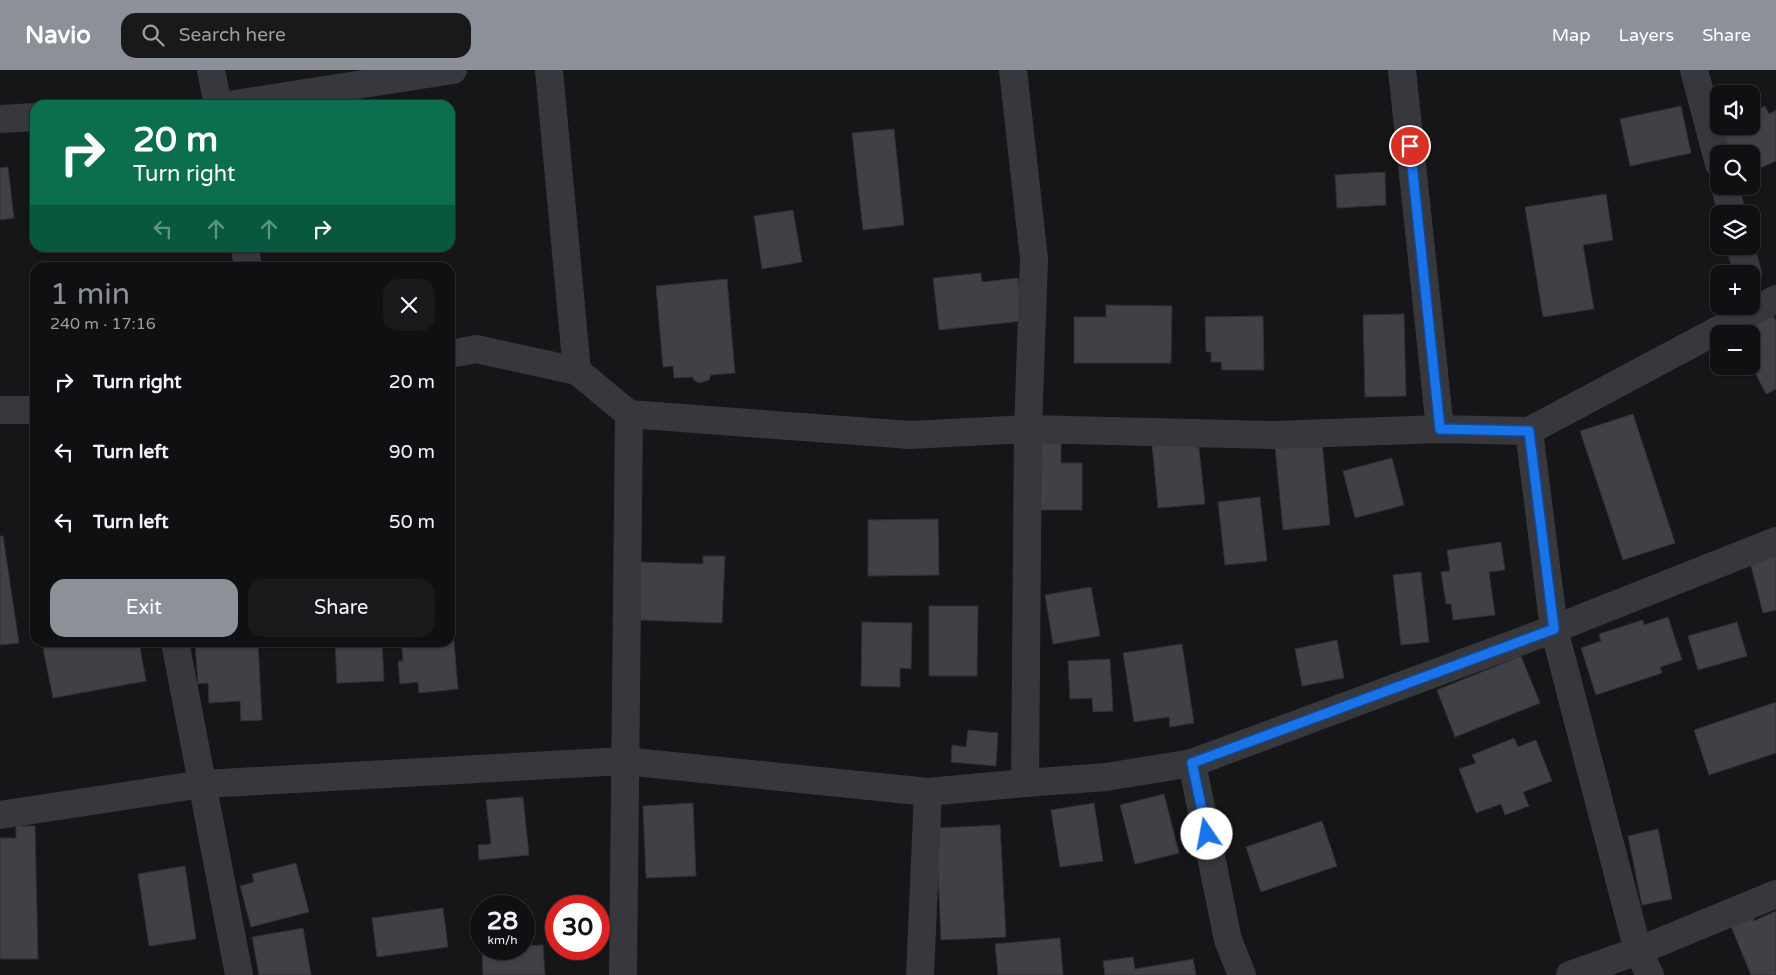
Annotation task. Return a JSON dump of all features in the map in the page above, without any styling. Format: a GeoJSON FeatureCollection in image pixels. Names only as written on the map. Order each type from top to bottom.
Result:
{"type":"FeatureCollection","features":[{"type":"Feature","properties":{"kind":"street"},"geometry":{"type":"LineString","coordinates":[[211,70],[217,100]]}},
{"type":"Feature","properties":{"kind":"street"},"geometry":{"type":"LineString","coordinates":[[261,100],[453,70]]}},
{"type":"Feature","properties":{"kind":"street"},"geometry":{"type":"LineString","coordinates":[[549,70],[577,371]]}},
{"type":"Feature","properties":{"kind":"street"},"geometry":{"type":"LineString","coordinates":[[1014,70],[1034,259],[1028,429],[1025,782]]}},
{"type":"Feature","properties":{"kind":"street"},"geometry":{"type":"LineString","coordinates":[[1402,70],[1440,429]]}},
{"type":"Feature","properties":{"kind":"street"},"geometry":{"type":"LineString","coordinates":[[1694,70],[1714,145]]}},
{"type":"Feature","properties":{"kind":"street"},"geometry":{"type":"LineString","coordinates":[[0,119],[30,117]]}},
{"type":"Feature","properties":{"kind":"street"},"geometry":{"type":"LineString","coordinates":[[455,353],[476,349],[577,371],[629,414],[910,435],[1028,429],[1274,435],[1440,429],[1529,431],[1761,299]]}},
{"type":"Feature","properties":{"kind":"street"},"geometry":{"type":"LineString","coordinates":[[0,410],[30,410]]}},
{"type":"Feature","properties":{"kind":"street"},"geometry":{"type":"LineString","coordinates":[[623,975],[629,414]]}},
{"type":"Feature","properties":{"kind":"street"},"geometry":{"type":"LineString","coordinates":[[1529,431],[1554,629],[1638,951],[1650,975]]}},
{"type":"Feature","properties":{"kind":"street"},"geometry":{"type":"LineString","coordinates":[[0,815],[203,784],[624,761],[928,792],[1025,782],[1106,777],[1192,763],[1554,629],[1776,541]]}},
{"type":"Feature","properties":{"kind":"street"},"geometry":{"type":"LineString","coordinates":[[176,647],[239,975]]}},
{"type":"Feature","properties":{"kind":"street"},"geometry":{"type":"LineString","coordinates":[[1192,763],[1228,940],[1242,975]]}},
{"type":"Feature","properties":{"kind":"street"},"geometry":{"type":"LineString","coordinates":[[920,975],[928,792]]}},
{"type":"Feature","properties":{"kind":"street"},"geometry":{"type":"LineString","coordinates":[[1570,975],[1638,951],[1776,894]]}},
{"type":"Feature","properties":{"kind":"building"},"geometry":{"type":"Polygon","coordinates":[[[1681,106],[1691,153],[1630,166],[1620,119],[1681,106]]]}},
{"type":"Feature","properties":{"kind":"building"},"geometry":{"type":"Polygon","coordinates":[[[1765,106],[1769,114],[1776,110],[1776,161],[1760,168],[1760,145],[1724,145],[1721,138],[1727,135],[1760,135],[1760,108],[1765,106]]]}},
{"type":"Feature","properties":{"kind":"building"},"geometry":{"type":"Polygon","coordinates":[[[894,129],[904,225],[863,230],[852,133],[894,129]]]}},
{"type":"Feature","properties":{"kind":"building"},"geometry":{"type":"Polygon","coordinates":[[[8,167],[14,218],[0,220],[0,168],[8,167]]]}},
{"type":"Feature","properties":{"kind":"building"},"geometry":{"type":"Polygon","coordinates":[[[1385,172],[1386,205],[1337,208],[1335,175],[1385,172]]]}},
{"type":"Feature","properties":{"kind":"building"},"geometry":{"type":"Polygon","coordinates":[[[1606,194],[1613,240],[1583,245],[1594,309],[1543,317],[1525,207],[1606,194]]]}},
{"type":"Feature","properties":{"kind":"building"},"geometry":{"type":"Polygon","coordinates":[[[793,210],[802,262],[762,269],[754,216],[793,210]]]}},
{"type":"Feature","properties":{"kind":"building"},"geometry":{"type":"Polygon","coordinates":[[[981,273],[982,282],[1018,278],[1022,321],[939,330],[933,278],[981,273]]]}},
{"type":"Feature","properties":{"kind":"building"},"geometry":{"type":"Polygon","coordinates":[[[727,279],[735,373],[711,375],[709,380],[700,383],[692,377],[674,378],[673,366],[663,367],[656,286],[727,279]]]}},
{"type":"Feature","properties":{"kind":"building"},"geometry":{"type":"Polygon","coordinates":[[[1106,305],[1172,306],[1171,363],[1074,363],[1074,317],[1106,317],[1106,305]]]}},
{"type":"Feature","properties":{"kind":"building"},"geometry":{"type":"Polygon","coordinates":[[[1772,313],[1776,321],[1776,389],[1766,394],[1756,375],[1760,375],[1760,325],[1751,325],[1772,313]]]}},
{"type":"Feature","properties":{"kind":"building"},"geometry":{"type":"Polygon","coordinates":[[[1404,314],[1406,396],[1365,397],[1363,315],[1404,314]]]}},
{"type":"Feature","properties":{"kind":"building"},"geometry":{"type":"Polygon","coordinates":[[[1263,316],[1264,370],[1222,370],[1221,362],[1211,362],[1211,352],[1206,352],[1205,317],[1263,316]]]}},
{"type":"Feature","properties":{"kind":"building"},"geometry":{"type":"Polygon","coordinates":[[[1633,414],[1675,543],[1623,560],[1580,431],[1633,414]]]}},
{"type":"Feature","properties":{"kind":"building"},"geometry":{"type":"Polygon","coordinates":[[[1198,439],[1205,504],[1158,508],[1152,444],[1198,439]]]}},
{"type":"Feature","properties":{"kind":"building"},"geometry":{"type":"Polygon","coordinates":[[[1032,440],[1061,441],[1061,463],[1082,463],[1082,510],[1032,510],[1032,440]]]}},
{"type":"Feature","properties":{"kind":"building"},"geometry":{"type":"Polygon","coordinates":[[[1322,441],[1330,525],[1283,530],[1275,446],[1322,441]]]}},
{"type":"Feature","properties":{"kind":"building"},"geometry":{"type":"Polygon","coordinates":[[[1392,458],[1404,505],[1355,518],[1343,471],[1392,458]]]}},
{"type":"Feature","properties":{"kind":"building"},"geometry":{"type":"Polygon","coordinates":[[[1260,497],[1267,561],[1225,565],[1218,502],[1260,497]]]}},
{"type":"Feature","properties":{"kind":"building"},"geometry":{"type":"Polygon","coordinates":[[[938,519],[939,575],[868,576],[868,520],[938,519]]]}},
{"type":"Feature","properties":{"kind":"building"},"geometry":{"type":"Polygon","coordinates":[[[0,536],[3,536],[19,643],[0,645],[0,536]]]}},
{"type":"Feature","properties":{"kind":"building"},"geometry":{"type":"Polygon","coordinates":[[[1501,542],[1505,570],[1489,572],[1495,615],[1453,620],[1451,604],[1446,604],[1441,572],[1450,571],[1447,550],[1501,542]]]}},
{"type":"Feature","properties":{"kind":"building"},"geometry":{"type":"Polygon","coordinates":[[[1776,550],[1776,610],[1763,613],[1749,558],[1776,550]]]}},
{"type":"Feature","properties":{"kind":"building"},"geometry":{"type":"Polygon","coordinates":[[[703,556],[725,556],[722,623],[637,620],[639,562],[703,564],[703,556]]]}},
{"type":"Feature","properties":{"kind":"building"},"geometry":{"type":"Polygon","coordinates":[[[1421,572],[1429,642],[1401,645],[1393,575],[1421,572]]]}},
{"type":"Feature","properties":{"kind":"building"},"geometry":{"type":"Polygon","coordinates":[[[1091,587],[1100,636],[1053,644],[1045,595],[1091,587]]]}},
{"type":"Feature","properties":{"kind":"building"},"geometry":{"type":"Polygon","coordinates":[[[929,606],[978,606],[977,676],[929,676],[929,606]]]}},
{"type":"Feature","properties":{"kind":"building"},"geometry":{"type":"Polygon","coordinates":[[[1668,617],[1682,660],[1660,667],[1662,673],[1596,695],[1581,648],[1601,641],[1599,634],[1643,620],[1644,625],[1668,617]]]}},
{"type":"Feature","properties":{"kind":"building"},"geometry":{"type":"Polygon","coordinates":[[[862,622],[912,623],[911,669],[900,668],[900,687],[861,686],[862,622]]]}},
{"type":"Feature","properties":{"kind":"building"},"geometry":{"type":"Polygon","coordinates":[[[1737,622],[1747,656],[1698,670],[1688,636],[1737,622]]]}},
{"type":"Feature","properties":{"kind":"building"},"geometry":{"type":"Polygon","coordinates":[[[1337,640],[1344,678],[1302,686],[1295,649],[1337,640]]]}},
{"type":"Feature","properties":{"kind":"building"},"geometry":{"type":"Polygon","coordinates":[[[1182,644],[1194,723],[1170,727],[1169,717],[1134,722],[1123,653],[1182,644]]]}},
{"type":"Feature","properties":{"kind":"building"},"geometry":{"type":"Polygon","coordinates":[[[140,647],[146,681],[53,698],[43,648],[140,647]]]}},
{"type":"Feature","properties":{"kind":"building"},"geometry":{"type":"Polygon","coordinates":[[[195,647],[258,647],[262,720],[241,721],[240,701],[209,703],[208,683],[198,684],[195,647]]]}},
{"type":"Feature","properties":{"kind":"building"},"geometry":{"type":"Polygon","coordinates":[[[335,647],[382,647],[384,681],[337,683],[335,647]]]}},
{"type":"Feature","properties":{"kind":"building"},"geometry":{"type":"Polygon","coordinates":[[[402,647],[454,647],[458,689],[419,693],[418,682],[400,684],[398,661],[403,661],[402,647]]]}},
{"type":"Feature","properties":{"kind":"building"},"geometry":{"type":"Polygon","coordinates":[[[1521,656],[1540,703],[1455,737],[1437,690],[1521,656]]]}},
{"type":"Feature","properties":{"kind":"building"},"geometry":{"type":"Polygon","coordinates":[[[1110,659],[1113,711],[1093,712],[1092,698],[1070,699],[1068,661],[1110,659]]]}},
{"type":"Feature","properties":{"kind":"building"},"geometry":{"type":"Polygon","coordinates":[[[1776,702],[1776,753],[1709,775],[1694,730],[1776,702]]]}},
{"type":"Feature","properties":{"kind":"building"},"geometry":{"type":"Polygon","coordinates":[[[968,730],[998,733],[996,766],[951,762],[952,745],[966,747],[968,730]]]}},
{"type":"Feature","properties":{"kind":"building"},"geometry":{"type":"Polygon","coordinates":[[[1514,738],[1518,747],[1536,740],[1552,781],[1523,792],[1529,806],[1505,815],[1501,804],[1476,813],[1459,769],[1476,763],[1472,755],[1514,738]]]}},
{"type":"Feature","properties":{"kind":"building"},"geometry":{"type":"Polygon","coordinates":[[[1164,794],[1179,853],[1135,864],[1120,805],[1164,794]]]}},
{"type":"Feature","properties":{"kind":"building"},"geometry":{"type":"Polygon","coordinates":[[[523,797],[529,855],[479,860],[478,845],[491,844],[486,800],[523,797]]]}},
{"type":"Feature","properties":{"kind":"building"},"geometry":{"type":"Polygon","coordinates":[[[693,803],[696,876],[646,878],[643,806],[693,803]]]}},
{"type":"Feature","properties":{"kind":"building"},"geometry":{"type":"Polygon","coordinates":[[[1094,803],[1103,861],[1060,867],[1051,810],[1094,803]]]}},
{"type":"Feature","properties":{"kind":"building"},"geometry":{"type":"Polygon","coordinates":[[[1322,821],[1337,866],[1261,892],[1246,847],[1322,821]]]}},
{"type":"Feature","properties":{"kind":"building"},"geometry":{"type":"Polygon","coordinates":[[[1000,825],[1006,937],[941,940],[936,828],[1000,825]]]}},
{"type":"Feature","properties":{"kind":"building"},"geometry":{"type":"Polygon","coordinates":[[[16,826],[35,826],[38,959],[0,959],[0,838],[16,838],[16,826]]]}},
{"type":"Feature","properties":{"kind":"building"},"geometry":{"type":"Polygon","coordinates":[[[1658,829],[1672,899],[1642,905],[1628,836],[1658,829]]]}},
{"type":"Feature","properties":{"kind":"building"},"geometry":{"type":"Polygon","coordinates":[[[296,863],[309,912],[251,927],[240,886],[254,882],[252,874],[296,863]]]}},
{"type":"Feature","properties":{"kind":"building"},"geometry":{"type":"Polygon","coordinates":[[[185,866],[196,939],[149,946],[138,874],[185,866]]]}},
{"type":"Feature","properties":{"kind":"building"},"geometry":{"type":"Polygon","coordinates":[[[443,908],[448,947],[377,957],[372,918],[443,908]]]}},
{"type":"Feature","properties":{"kind":"building"},"geometry":{"type":"Polygon","coordinates":[[[1776,911],[1776,975],[1751,975],[1730,924],[1752,914],[1754,921],[1776,911]]]}},
{"type":"Feature","properties":{"kind":"building"},"geometry":{"type":"Polygon","coordinates":[[[303,928],[311,975],[259,975],[252,937],[303,928]]]}},
{"type":"Feature","properties":{"kind":"building"},"geometry":{"type":"Polygon","coordinates":[[[1060,938],[1063,975],[998,975],[995,944],[1060,938]]]}},
{"type":"Feature","properties":{"kind":"building"},"geometry":{"type":"Polygon","coordinates":[[[535,945],[543,945],[545,975],[483,975],[482,960],[535,960],[535,945]]]}},
{"type":"Feature","properties":{"kind":"building"},"geometry":{"type":"Polygon","coordinates":[[[1133,957],[1135,969],[1193,959],[1196,975],[1105,975],[1103,961],[1133,957]]]}},
{"type":"Feature","properties":{"kind":"route"},"geometry":{"type":"LineString","coordinates":[[1207,834],[1192,763],[1554,629],[1529,431],[1440,429],[1410,146]]}}]}
